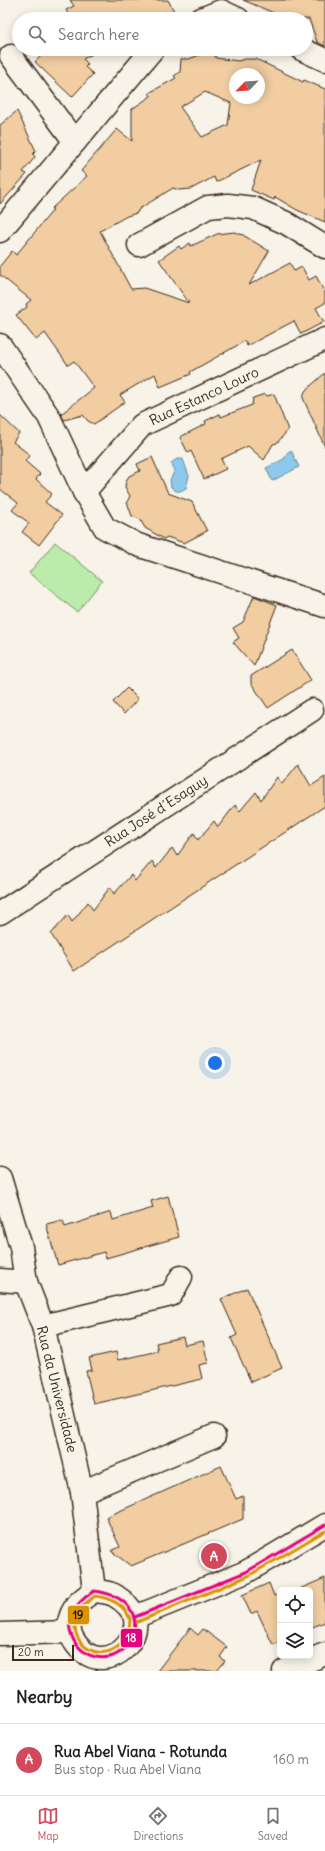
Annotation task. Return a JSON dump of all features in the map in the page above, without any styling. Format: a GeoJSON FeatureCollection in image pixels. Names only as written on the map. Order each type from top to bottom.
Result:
{"type":"FeatureCollection","features":[{"type":"Feature","properties":{"kind":"street"},"geometry":{"type":"LineString","coordinates":[[313,54],[325,60]]}},
{"type":"Feature","properties":{"kind":"street"},"geometry":{"type":"LineString","coordinates":[[11,56],[75,142]]}},
{"type":"Feature","properties":{"kind":"street"},"geometry":{"type":"LineString","coordinates":[[0,232],[147,56]]}},
{"type":"Feature","properties":{"kind":"street"},"geometry":{"type":"LineString","coordinates":[[138,245],[208,207],[228,205],[253,208],[286,223],[325,247]]}},
{"type":"Feature","properties":{"kind":"street","name":"Rua Estanco Louro"},"geometry":{"type":"LineString","coordinates":[[84,492],[142,425],[325,339]]}},
{"type":"Feature","properties":{"kind":"street"},"geometry":{"type":"LineString","coordinates":[[0,345],[49,417],[84,492],[105,528],[138,545],[325,606]]}},
{"type":"Feature","properties":{"kind":"street","name":"Rua José d´Esaguy"},"geometry":{"type":"LineString","coordinates":[[0,913],[312,710]]}},
{"type":"Feature","properties":{"kind":"street","name":"Rua da Universidade"},"geometry":{"type":"LineString","coordinates":[[1,1185],[21,1247],[26,1282],[43,1326],[82,1492],[94,1591]]}},
{"type":"Feature","properties":{"kind":"street"},"geometry":{"type":"LineString","coordinates":[[43,1326],[171,1295],[181,1277]]}},
{"type":"Feature","properties":{"kind":"street"},"geometry":{"type":"LineString","coordinates":[[0,1280],[26,1282]]}},
{"type":"Feature","properties":{"kind":"street"},"geometry":{"type":"LineString","coordinates":[[82,1492],[214,1436]]}},
{"type":"Feature","properties":{"kind":"street"},"geometry":{"type":"LineString","coordinates":[[135,1617],[246,1572],[325,1525]]}},
{"type":"Feature","properties":{"kind":"street"},"geometry":{"type":"LineString","coordinates":[[94,1591],[116,1596],[126,1604],[135,1617],[134,1632],[127,1646],[101,1665],[76,1645],[70,1632],[70,1619],[75,1607],[83,1598],[94,1591]]}},
{"type":"Feature","properties":{"kind":"street"},"geometry":{"type":"LineString","coordinates":[[0,1634],[70,1632]]}},
{"type":"Feature","properties":{"kind":"street"},"geometry":{"type":"LineString","coordinates":[[284,1671],[325,1654]]}},
{"type":"Feature","properties":{"kind":"green space"},"geometry":{"type":"Polygon","coordinates":[[[55,542],[102,581],[77,612],[29,573],[55,542]]]}},
{"type":"Feature","properties":{"kind":"water"},"geometry":{"type":"Polygon","coordinates":[[[291,450],[299,467],[272,481],[266,468],[284,459],[287,453],[291,450]]]}},
{"type":"Feature","properties":{"kind":"water"},"geometry":{"type":"Polygon","coordinates":[[[177,459],[183,459],[189,476],[186,488],[178,491],[171,487],[170,480],[175,470],[171,463],[177,459]]]}},
{"type":"Feature","properties":{"kind":"building"},"geometry":{"type":"Polygon","coordinates":[[[70,0],[168,0],[174,11],[67,12],[66,10],[74,6],[70,0]]]}},
{"type":"Feature","properties":{"kind":"building"},"geometry":{"type":"Polygon","coordinates":[[[243,0],[325,0],[325,46],[317,42],[313,30],[313,12],[271,12],[243,0]]]}},
{"type":"Feature","properties":{"kind":"building"},"geometry":{"type":"Polygon","coordinates":[[[41,56],[89,56],[83,59],[88,64],[85,67],[93,74],[72,97],[35,62],[41,56]]]}},
{"type":"Feature","properties":{"kind":"building"},"geometry":{"type":"Polygon","coordinates":[[[197,56],[215,56],[216,58],[238,61],[245,59],[256,59],[303,82],[304,80],[325,89],[325,222],[297,210],[275,197],[274,200],[251,190],[261,160],[216,182],[214,177],[191,189],[179,190],[173,188],[139,209],[137,213],[127,216],[100,231],[131,289],[144,288],[189,303],[159,260],[179,246],[181,249],[190,243],[191,246],[217,234],[234,232],[243,235],[269,251],[249,285],[290,263],[294,271],[302,267],[309,280],[316,276],[325,293],[325,303],[316,308],[324,322],[301,334],[294,321],[247,346],[245,341],[190,372],[191,374],[160,387],[155,374],[120,395],[125,402],[94,424],[88,421],[83,415],[64,420],[61,414],[94,388],[74,361],[68,365],[45,333],[36,340],[16,315],[27,307],[26,304],[31,300],[0,275],[0,266],[12,251],[16,255],[53,210],[51,209],[87,176],[81,171],[117,129],[132,141],[132,109],[151,96],[149,93],[176,78],[174,76],[180,72],[181,59],[189,59],[197,56]],[[229,68],[229,102],[205,92],[180,107],[202,137],[228,125],[231,104],[265,104],[265,68],[229,68]]]}},
{"type":"Feature","properties":{"kind":"building"},"geometry":{"type":"Polygon","coordinates":[[[17,111],[36,151],[33,154],[35,157],[23,172],[27,174],[0,204],[0,125],[17,111]]]}},
{"type":"Feature","properties":{"kind":"building"},"geometry":{"type":"Polygon","coordinates":[[[325,373],[325,447],[303,398],[305,391],[325,373]]]}},
{"type":"Feature","properties":{"kind":"building"},"geometry":{"type":"Polygon","coordinates":[[[265,394],[267,396],[274,394],[288,430],[277,443],[273,444],[264,460],[248,446],[221,459],[226,469],[204,479],[191,451],[188,453],[180,437],[206,424],[205,421],[220,414],[221,417],[252,405],[253,398],[265,394]]]}},
{"type":"Feature","properties":{"kind":"building"},"geometry":{"type":"Polygon","coordinates":[[[0,415],[19,433],[13,442],[30,455],[25,461],[40,474],[36,479],[52,494],[45,502],[62,515],[39,545],[22,532],[29,523],[12,510],[18,503],[0,489],[0,415]]]}},
{"type":"Feature","properties":{"kind":"building"},"geometry":{"type":"Polygon","coordinates":[[[152,457],[168,493],[192,502],[207,531],[184,543],[167,537],[164,539],[145,528],[140,519],[132,516],[127,502],[130,496],[125,487],[126,481],[129,476],[140,471],[137,464],[152,457]]]}},
{"type":"Feature","properties":{"kind":"building"},"geometry":{"type":"Polygon","coordinates":[[[254,596],[277,605],[254,666],[233,642],[239,638],[233,628],[243,622],[254,596]]]}},
{"type":"Feature","properties":{"kind":"building"},"geometry":{"type":"Polygon","coordinates":[[[292,650],[311,680],[268,708],[251,683],[251,676],[292,650]]]}},
{"type":"Feature","properties":{"kind":"building"},"geometry":{"type":"Polygon","coordinates":[[[127,688],[138,699],[124,714],[113,702],[127,688]]]}},
{"type":"Feature","properties":{"kind":"building"},"geometry":{"type":"Polygon","coordinates":[[[298,764],[311,786],[325,777],[325,806],[74,971],[51,934],[68,915],[72,922],[88,902],[93,910],[110,887],[114,894],[131,875],[135,881],[152,861],[156,868],[172,848],[177,856],[194,833],[198,840],[214,821],[218,827],[235,805],[240,811],[256,792],[261,800],[277,777],[282,784],[298,764]]]}},
{"type":"Feature","properties":{"kind":"building"},"geometry":{"type":"Polygon","coordinates":[[[168,1196],[179,1237],[106,1258],[104,1252],[58,1265],[46,1224],[63,1220],[65,1227],[111,1212],[113,1220],[153,1208],[151,1201],[168,1196]]]}},
{"type":"Feature","properties":{"kind":"building"},"geometry":{"type":"Polygon","coordinates":[[[247,1288],[282,1368],[251,1382],[231,1338],[237,1335],[221,1299],[247,1288]]]}},
{"type":"Feature","properties":{"kind":"building"},"geometry":{"type":"Polygon","coordinates":[[[183,1337],[185,1345],[203,1341],[208,1363],[199,1365],[202,1379],[94,1404],[86,1371],[92,1370],[89,1358],[116,1352],[118,1360],[158,1351],[156,1343],[183,1337]]]}},
{"type":"Feature","properties":{"kind":"building"},"geometry":{"type":"Polygon","coordinates":[[[221,1466],[236,1499],[243,1496],[243,1519],[131,1566],[111,1551],[120,1547],[106,1517],[221,1466]]]}},
{"type":"Feature","properties":{"kind":"building"},"geometry":{"type":"Polygon","coordinates":[[[325,1578],[325,1622],[313,1627],[313,1587],[304,1587],[325,1578]]]}},
{"type":"Feature","properties":{"kind":"building"},"geometry":{"type":"Polygon","coordinates":[[[269,1583],[274,1596],[277,1594],[277,1643],[273,1645],[257,1611],[251,1614],[242,1595],[269,1583]]]}},
{"type":"Feature","properties":{"kind":"building"},"geometry":{"type":"Polygon","coordinates":[[[190,1628],[198,1635],[203,1629],[227,1647],[220,1657],[225,1661],[217,1671],[157,1671],[190,1628]]]}},
{"type":"Feature","properties":{"kind":"transit line","name":"18"},"geometry":{"type":"LineString","coordinates":[[135,1617],[246,1572],[325,1525]]}},
{"type":"Feature","properties":{"kind":"transit line","name":"19"},"geometry":{"type":"LineString","coordinates":[[137,1622],[248,1576],[325,1531]]}},
{"type":"Feature","properties":{"kind":"transit line","name":"18"},"geometry":{"type":"LineString","coordinates":[[94,1591],[115,1596],[128,1606],[134,1618],[134,1630],[130,1642],[121,1651],[110,1657],[96,1657],[85,1652],[76,1644],[70,1628],[70,1621],[76,1607],[94,1591]]}},
{"type":"Feature","properties":{"kind":"transit line","name":"19"},"geometry":{"type":"LineString","coordinates":[[95,1596],[106,1598],[116,1603],[124,1609],[130,1619],[127,1636],[121,1644],[110,1651],[99,1652],[88,1649],[80,1642],[76,1632],[76,1620],[82,1608],[95,1596]]}},
{"type":"Feature","properties":{"kind":"place","name":"Rua Abel Viana - Rotunda"},"geometry":{"type":"Point","coordinates":[214,1556]}}]}
